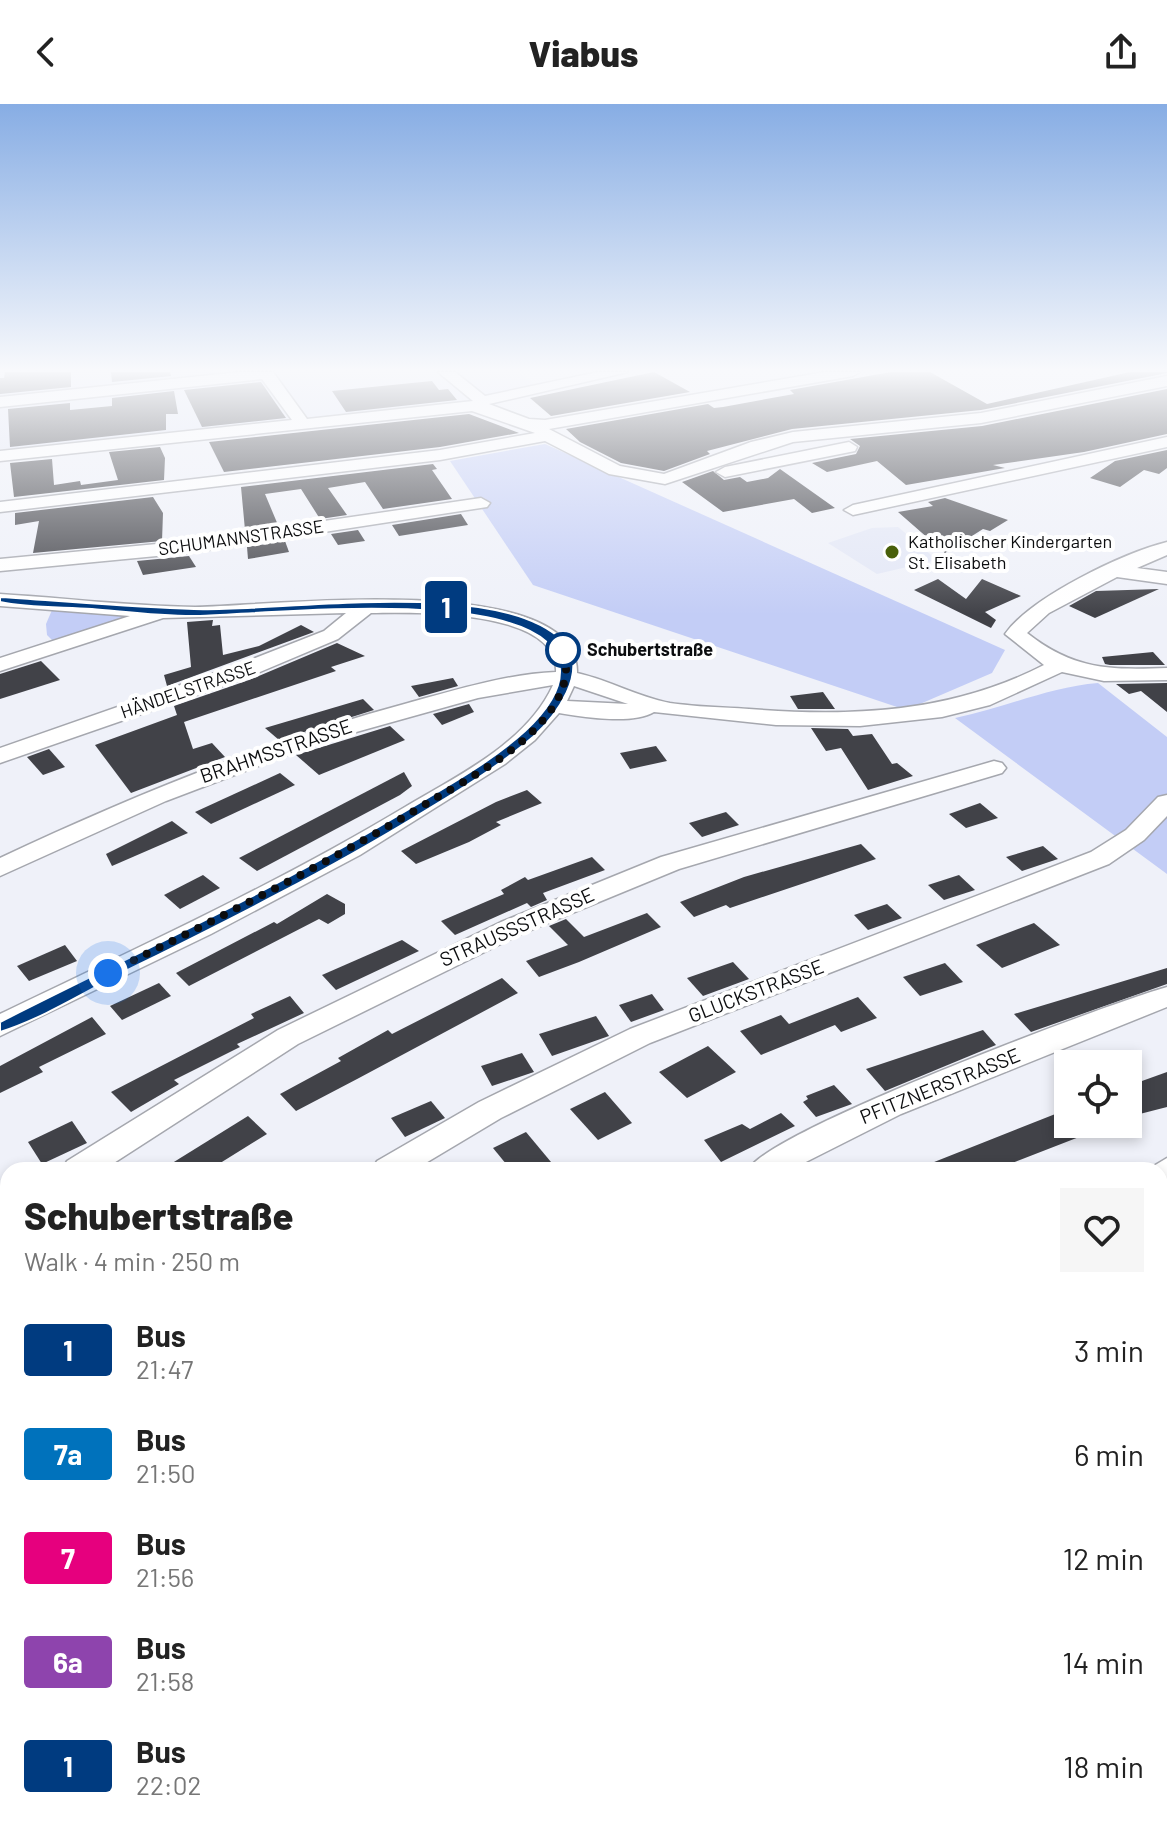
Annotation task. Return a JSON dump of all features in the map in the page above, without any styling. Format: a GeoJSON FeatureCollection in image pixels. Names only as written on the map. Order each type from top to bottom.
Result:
{"type":"FeatureCollection","features":[{"type":"Feature","properties":{"kind":"street"},"geometry":{"type":"LineString","coordinates":[[0,456],[29,453]]}},
{"type":"Feature","properties":{"kind":"street"},"geometry":{"type":"LineString","coordinates":[[0,507],[449,453]]}},
{"type":"Feature","properties":{"kind":"street"},"geometry":{"type":"LineString","coordinates":[[583,453],[615,470],[682,481],[816,453]]}},
{"type":"Feature","properties":{"kind":"street"},"geometry":{"type":"LineString","coordinates":[[853,510],[1117,453]]}},
{"type":"Feature","properties":{"kind":"street","name":"SCHUMANNSTRASSE"},"geometry":{"type":"LineString","coordinates":[[0,565],[188,547],[481,503]]}},
{"type":"Feature","properties":{"kind":"street"},"geometry":{"type":"LineString","coordinates":[[1167,548],[1049,603],[1023,621],[1015,634],[1058,666],[1087,674],[1167,674]]}},
{"type":"Feature","properties":{"kind":"street"},"geometry":{"type":"LineString","coordinates":[[1120,572],[1167,578]]}},
{"type":"Feature","properties":{"kind":"street"},"geometry":{"type":"LineString","coordinates":[[0,600],[168,611],[367,606],[454,608],[503,615],[530,625],[560,644],[566,656],[566,678],[553,706],[529,733],[500,757],[362,843],[246,905],[0,1026]]}},
{"type":"Feature","properties":{"kind":"street","name":"HÄNDELSTRASSE"},"geometry":{"type":"LineString","coordinates":[[0,756],[240,672],[331,635],[367,606]]}},
{"type":"Feature","properties":{"kind":"street"},"geometry":{"type":"LineString","coordinates":[[0,665],[168,611]]}},
{"type":"Feature","properties":{"kind":"street"},"geometry":{"type":"LineString","coordinates":[[553,706],[597,712],[665,708],[789,719],[916,716],[940,713],[1008,693],[1058,666]]}},
{"type":"Feature","properties":{"kind":"street"},"geometry":{"type":"LineString","coordinates":[[566,678],[665,708]]}},
{"type":"Feature","properties":{"kind":"street","name":"BRAHMSSTRASSE"},"geometry":{"type":"LineString","coordinates":[[0,868],[212,771],[324,732],[473,693],[566,678]]}},
{"type":"Feature","properties":{"kind":"street","name":"STRAUSSSTRASSE"},"geometry":{"type":"LineString","coordinates":[[91,1162],[288,1037],[511,928],[670,863],[994,768]]}},
{"type":"Feature","properties":{"kind":"street","name":"GLUCKSTRASSE"},"geometry":{"type":"LineString","coordinates":[[402,1162],[490,1110],[640,1036],[1100,858],[1135,835],[1167,802]]}},
{"type":"Feature","properties":{"kind":"street","name":"PFITZNERSTRASSE"},"geometry":{"type":"LineString","coordinates":[[777,1162],[871,1113],[1113,1015],[1167,997]]}},
{"type":"Feature","properties":{"kind":"shaded area"},"geometry":{"type":"Polygon","coordinates":[[[0,453],[35,453],[0,457],[0,453]]]}},
{"type":"Feature","properties":{"kind":"shaded area"},"geometry":{"type":"Polygon","coordinates":[[[496,453],[565,453],[1005,650],[992,673],[906,710],[533,585],[450,461],[496,453]]]}},
{"type":"Feature","properties":{"kind":"shaded area"},"geometry":{"type":"Polygon","coordinates":[[[898,527],[937,560],[877,574],[828,543],[872,528],[898,527]]]}},
{"type":"Feature","properties":{"kind":"shaded area"},"geometry":{"type":"Polygon","coordinates":[[[52,610],[154,614],[56,644],[47,635],[46,624],[52,610]]]}},
{"type":"Feature","properties":{"kind":"shaded area"},"geometry":{"type":"Polygon","coordinates":[[[1098,683],[1167,737],[1167,874],[955,718],[1062,689],[1098,683]]]}},
{"type":"Feature","properties":{"kind":"building"},"geometry":{"type":"Polygon","coordinates":[[[109,453],[163,453],[164,480],[14,497],[10,463],[52,459],[54,485],[118,480],[109,453]]]}},
{"type":"Feature","properties":{"kind":"building"},"geometry":{"type":"Polygon","coordinates":[[[214,453],[390,453],[224,472],[214,453]]]}},
{"type":"Feature","properties":{"kind":"building"},"geometry":{"type":"Polygon","coordinates":[[[601,453],[710,454],[664,471],[621,463],[601,453]]]}},
{"type":"Feature","properties":{"kind":"building"},"geometry":{"type":"Polygon","coordinates":[[[1079,453],[993,465],[1005,468],[906,485],[877,461],[827,472],[812,463],[856,454],[1079,453]]]}},
{"type":"Feature","properties":{"kind":"building"},"geometry":{"type":"Polygon","coordinates":[[[1167,453],[1167,468],[1159,474],[1144,470],[1120,487],[1090,478],[1115,461],[1167,453]]]}},
{"type":"Feature","properties":{"kind":"building"},"geometry":{"type":"Polygon","coordinates":[[[433,464],[437,469],[432,470],[452,499],[383,509],[365,482],[328,488],[347,515],[320,519],[301,489],[265,494],[278,525],[245,530],[241,487],[433,464]]]}},
{"type":"Feature","properties":{"kind":"building"},"geometry":{"type":"Polygon","coordinates":[[[780,469],[835,508],[812,513],[794,499],[723,512],[682,482],[713,471],[724,480],[740,477],[747,482],[768,478],[780,469]]]}},
{"type":"Feature","properties":{"kind":"building"},"geometry":{"type":"Polygon","coordinates":[[[153,497],[163,513],[162,541],[33,553],[39,521],[15,525],[15,513],[153,497]]]}},
{"type":"Feature","properties":{"kind":"building"},"geometry":{"type":"Polygon","coordinates":[[[945,498],[1008,520],[990,531],[983,529],[945,553],[898,512],[933,506],[928,502],[945,498]]]}},
{"type":"Feature","properties":{"kind":"building"},"geometry":{"type":"Polygon","coordinates":[[[461,514],[468,525],[399,536],[392,525],[461,514]]]}},
{"type":"Feature","properties":{"kind":"building"},"geometry":{"type":"Polygon","coordinates":[[[358,530],[365,541],[338,545],[331,534],[358,530]]]}},
{"type":"Feature","properties":{"kind":"building"},"geometry":{"type":"Polygon","coordinates":[[[285,541],[289,552],[248,559],[247,547],[285,541]]]}},
{"type":"Feature","properties":{"kind":"building"},"geometry":{"type":"Polygon","coordinates":[[[189,556],[196,567],[143,575],[137,561],[189,556]]]}},
{"type":"Feature","properties":{"kind":"building"},"geometry":{"type":"Polygon","coordinates":[[[938,579],[966,599],[982,579],[1021,596],[985,612],[996,620],[991,628],[914,590],[938,579]]]}},
{"type":"Feature","properties":{"kind":"building"},"geometry":{"type":"Polygon","coordinates":[[[1159,589],[1095,618],[1069,606],[1096,591],[1159,589]]]}},
{"type":"Feature","properties":{"kind":"building"},"geometry":{"type":"Polygon","coordinates":[[[213,620],[212,626],[220,625],[223,655],[259,646],[301,625],[314,632],[167,686],[164,675],[191,667],[187,622],[213,620]]]}},
{"type":"Feature","properties":{"kind":"building"},"geometry":{"type":"Polygon","coordinates":[[[337,643],[365,656],[331,667],[336,671],[184,722],[193,749],[212,743],[225,757],[131,793],[95,745],[177,715],[174,706],[249,680],[337,643]]]}},
{"type":"Feature","properties":{"kind":"building"},"geometry":{"type":"Polygon","coordinates":[[[1153,652],[1165,665],[1110,665],[1105,664],[1102,657],[1153,652]]]}},
{"type":"Feature","properties":{"kind":"building"},"geometry":{"type":"Polygon","coordinates":[[[41,661],[60,680],[0,699],[0,674],[41,661]]]}},
{"type":"Feature","properties":{"kind":"building"},"geometry":{"type":"Polygon","coordinates":[[[453,678],[458,686],[419,697],[411,686],[453,678]]]}},
{"type":"Feature","properties":{"kind":"building"},"geometry":{"type":"Polygon","coordinates":[[[1167,683],[1167,712],[1141,691],[1129,694],[1116,684],[1167,683]]]}},
{"type":"Feature","properties":{"kind":"building"},"geometry":{"type":"Polygon","coordinates":[[[823,692],[835,709],[798,709],[790,696],[823,692]]]}},
{"type":"Feature","properties":{"kind":"building"},"geometry":{"type":"Polygon","coordinates":[[[363,699],[374,710],[279,740],[265,728],[363,699]]]}},
{"type":"Feature","properties":{"kind":"building"},"geometry":{"type":"Polygon","coordinates":[[[469,704],[474,712],[442,725],[433,714],[469,704]]]}},
{"type":"Feature","properties":{"kind":"building"},"geometry":{"type":"Polygon","coordinates":[[[390,726],[405,740],[319,775],[296,755],[390,726]]]}},
{"type":"Feature","properties":{"kind":"building"},"geometry":{"type":"Polygon","coordinates":[[[811,728],[848,729],[853,736],[872,734],[892,764],[897,763],[913,776],[868,790],[841,748],[826,751],[811,728]]]}},
{"type":"Feature","properties":{"kind":"building"},"geometry":{"type":"Polygon","coordinates":[[[656,746],[667,761],[630,769],[620,753],[656,746]]]}},
{"type":"Feature","properties":{"kind":"building"},"geometry":{"type":"Polygon","coordinates":[[[49,749],[65,767],[43,775],[27,757],[49,749]]]}},
{"type":"Feature","properties":{"kind":"building"},"geometry":{"type":"Polygon","coordinates":[[[404,772],[412,786],[400,795],[257,871],[239,858],[404,772]]]}},
{"type":"Feature","properties":{"kind":"building"},"geometry":{"type":"Polygon","coordinates":[[[280,773],[295,785],[211,824],[195,812],[280,773]]]}},
{"type":"Feature","properties":{"kind":"building"},"geometry":{"type":"Polygon","coordinates":[[[527,790],[542,803],[496,822],[501,825],[469,842],[416,864],[401,851],[496,802],[527,790]]]}},
{"type":"Feature","properties":{"kind":"building"},"geometry":{"type":"Polygon","coordinates":[[[980,803],[998,818],[966,828],[949,814],[980,803]]]}},
{"type":"Feature","properties":{"kind":"building"},"geometry":{"type":"Polygon","coordinates":[[[726,812],[739,825],[702,837],[689,823],[726,812]]]}},
{"type":"Feature","properties":{"kind":"building"},"geometry":{"type":"Polygon","coordinates":[[[172,821],[188,833],[112,866],[106,854],[172,821]]]}},
{"type":"Feature","properties":{"kind":"building"},"geometry":{"type":"Polygon","coordinates":[[[861,844],[876,859],[694,917],[680,902],[744,877],[861,844]]]}},
{"type":"Feature","properties":{"kind":"building"},"geometry":{"type":"Polygon","coordinates":[[[1043,846],[1058,859],[1022,871],[1006,857],[1043,846]]]}},
{"type":"Feature","properties":{"kind":"building"},"geometry":{"type":"Polygon","coordinates":[[[592,857],[605,870],[543,893],[547,900],[531,907],[527,903],[455,935],[441,921],[504,894],[501,890],[525,877],[528,880],[592,857]]]}},
{"type":"Feature","properties":{"kind":"building"},"geometry":{"type":"Polygon","coordinates":[[[203,875],[220,888],[180,909],[164,895],[203,875]]]}},
{"type":"Feature","properties":{"kind":"building"},"geometry":{"type":"Polygon","coordinates":[[[959,875],[975,890],[944,900],[928,885],[959,875]]]}},
{"type":"Feature","properties":{"kind":"building"},"geometry":{"type":"Polygon","coordinates":[[[327,894],[345,904],[345,914],[328,924],[319,919],[189,986],[176,973],[274,922],[277,924],[327,894]]]}},
{"type":"Feature","properties":{"kind":"building"},"geometry":{"type":"Polygon","coordinates":[[[887,904],[902,918],[868,930],[854,915],[887,904]]]}},
{"type":"Feature","properties":{"kind":"building"},"geometry":{"type":"Polygon","coordinates":[[[647,913],[661,927],[579,962],[539,977],[526,961],[568,945],[549,926],[566,919],[584,937],[647,913]]]}},
{"type":"Feature","properties":{"kind":"building"},"geometry":{"type":"Polygon","coordinates":[[[1034,923],[1060,945],[1002,968],[976,945],[1034,923]]]}},
{"type":"Feature","properties":{"kind":"building"},"geometry":{"type":"Polygon","coordinates":[[[402,940],[419,951],[336,990],[322,975],[402,940]]]}},
{"type":"Feature","properties":{"kind":"building"},"geometry":{"type":"Polygon","coordinates":[[[65,945],[77,961],[29,981],[17,966],[65,945]]]}},
{"type":"Feature","properties":{"kind":"building"},"geometry":{"type":"Polygon","coordinates":[[[733,962],[749,979],[703,996],[687,978],[733,962]]]}},
{"type":"Feature","properties":{"kind":"building"},"geometry":{"type":"Polygon","coordinates":[[[945,963],[963,982],[920,996],[903,977],[945,963]]]}},
{"type":"Feature","properties":{"kind":"building"},"geometry":{"type":"Polygon","coordinates":[[[1167,968],[1167,984],[1031,1032],[1014,1014],[1167,968]]]}},
{"type":"Feature","properties":{"kind":"building"},"geometry":{"type":"Polygon","coordinates":[[[502,978],[518,993],[296,1111],[280,1094],[341,1061],[338,1058],[388,1030],[392,1034],[502,978]]]}},
{"type":"Feature","properties":{"kind":"building"},"geometry":{"type":"Polygon","coordinates":[[[159,983],[171,996],[122,1020],[110,1006],[159,983]]]}},
{"type":"Feature","properties":{"kind":"building"},"geometry":{"type":"Polygon","coordinates":[[[652,994],[664,1010],[631,1022],[619,1005],[652,994]]]}},
{"type":"Feature","properties":{"kind":"building"},"geometry":{"type":"Polygon","coordinates":[[[290,996],[304,1013],[237,1044],[240,1047],[174,1080],[179,1084],[131,1112],[111,1092],[254,1018],[251,1014],[290,996]]]}},
{"type":"Feature","properties":{"kind":"building"},"geometry":{"type":"Polygon","coordinates":[[[858,997],[877,1018],[841,1032],[835,1025],[761,1055],[740,1031],[781,1015],[789,1024],[858,997]]]}},
{"type":"Feature","properties":{"kind":"building"},"geometry":{"type":"Polygon","coordinates":[[[596,1016],[609,1036],[552,1056],[539,1034],[596,1016]]]}},
{"type":"Feature","properties":{"kind":"building"},"geometry":{"type":"Polygon","coordinates":[[[92,1017],[106,1034],[39,1067],[43,1072],[0,1093],[0,1066],[92,1017]]]}},
{"type":"Feature","properties":{"kind":"building"},"geometry":{"type":"Polygon","coordinates":[[[983,1030],[996,1045],[885,1091],[866,1069],[983,1030]]]}},
{"type":"Feature","properties":{"kind":"building"},"geometry":{"type":"Polygon","coordinates":[[[708,1046],[736,1072],[687,1098],[659,1072],[708,1046]]]}},
{"type":"Feature","properties":{"kind":"building"},"geometry":{"type":"Polygon","coordinates":[[[522,1053],[534,1072],[492,1086],[481,1066],[522,1053]]]}},
{"type":"Feature","properties":{"kind":"building"},"geometry":{"type":"Polygon","coordinates":[[[1167,1072],[1167,1107],[1142,1113],[1142,1081],[1167,1072]]]}},
{"type":"Feature","properties":{"kind":"building"},"geometry":{"type":"Polygon","coordinates":[[[834,1085],[852,1104],[816,1117],[803,1102],[808,1099],[806,1096],[834,1085]]]}},
{"type":"Feature","properties":{"kind":"building"},"geometry":{"type":"Polygon","coordinates":[[[605,1092],[632,1123],[598,1140],[570,1109],[605,1092]]]}},
{"type":"Feature","properties":{"kind":"building"},"geometry":{"type":"Polygon","coordinates":[[[431,1101],[445,1118],[405,1137],[391,1118],[431,1101]]]}},
{"type":"Feature","properties":{"kind":"building"},"geometry":{"type":"Polygon","coordinates":[[[781,1113],[795,1126],[721,1162],[704,1140],[742,1124],[750,1129],[781,1113]]]}},
{"type":"Feature","properties":{"kind":"building"},"geometry":{"type":"Polygon","coordinates":[[[1054,1115],[1054,1138],[1076,1138],[1015,1162],[934,1162],[1054,1115]]]}},
{"type":"Feature","properties":{"kind":"building"},"geometry":{"type":"Polygon","coordinates":[[[248,1116],[267,1134],[222,1162],[174,1162],[248,1116]]]}},
{"type":"Feature","properties":{"kind":"building"},"geometry":{"type":"Polygon","coordinates":[[[72,1121],[87,1143],[41,1162],[28,1142],[72,1121]]]}},
{"type":"Feature","properties":{"kind":"building"},"geometry":{"type":"Polygon","coordinates":[[[526,1132],[551,1162],[504,1162],[493,1148],[526,1132]]]}},
{"type":"Feature","properties":{"kind":"bus line","name":"1"},"geometry":{"type":"LineString","coordinates":[[0,600],[196,613],[367,606],[454,608],[503,615],[548,635],[560,644],[566,656],[566,678],[553,706],[529,733],[465,781],[362,843],[246,905],[0,1026]]}},
{"type":"Feature","properties":{"kind":"place","name":"Katholischer Kindergarten St. Elisabeth"},"geometry":{"type":"Point","coordinates":[892,552]}},
{"type":"Feature","properties":{"kind":"place","name":"Schubertstraße"},"geometry":{"type":"Point","coordinates":[563,650]}},
{"type":"Feature","properties":{"kind":"route"},"geometry":{"type":"LineString","coordinates":[[108,973],[362,843],[500,757],[529,733],[553,706],[566,678],[566,656],[560,644],[563,650]]}}]}
